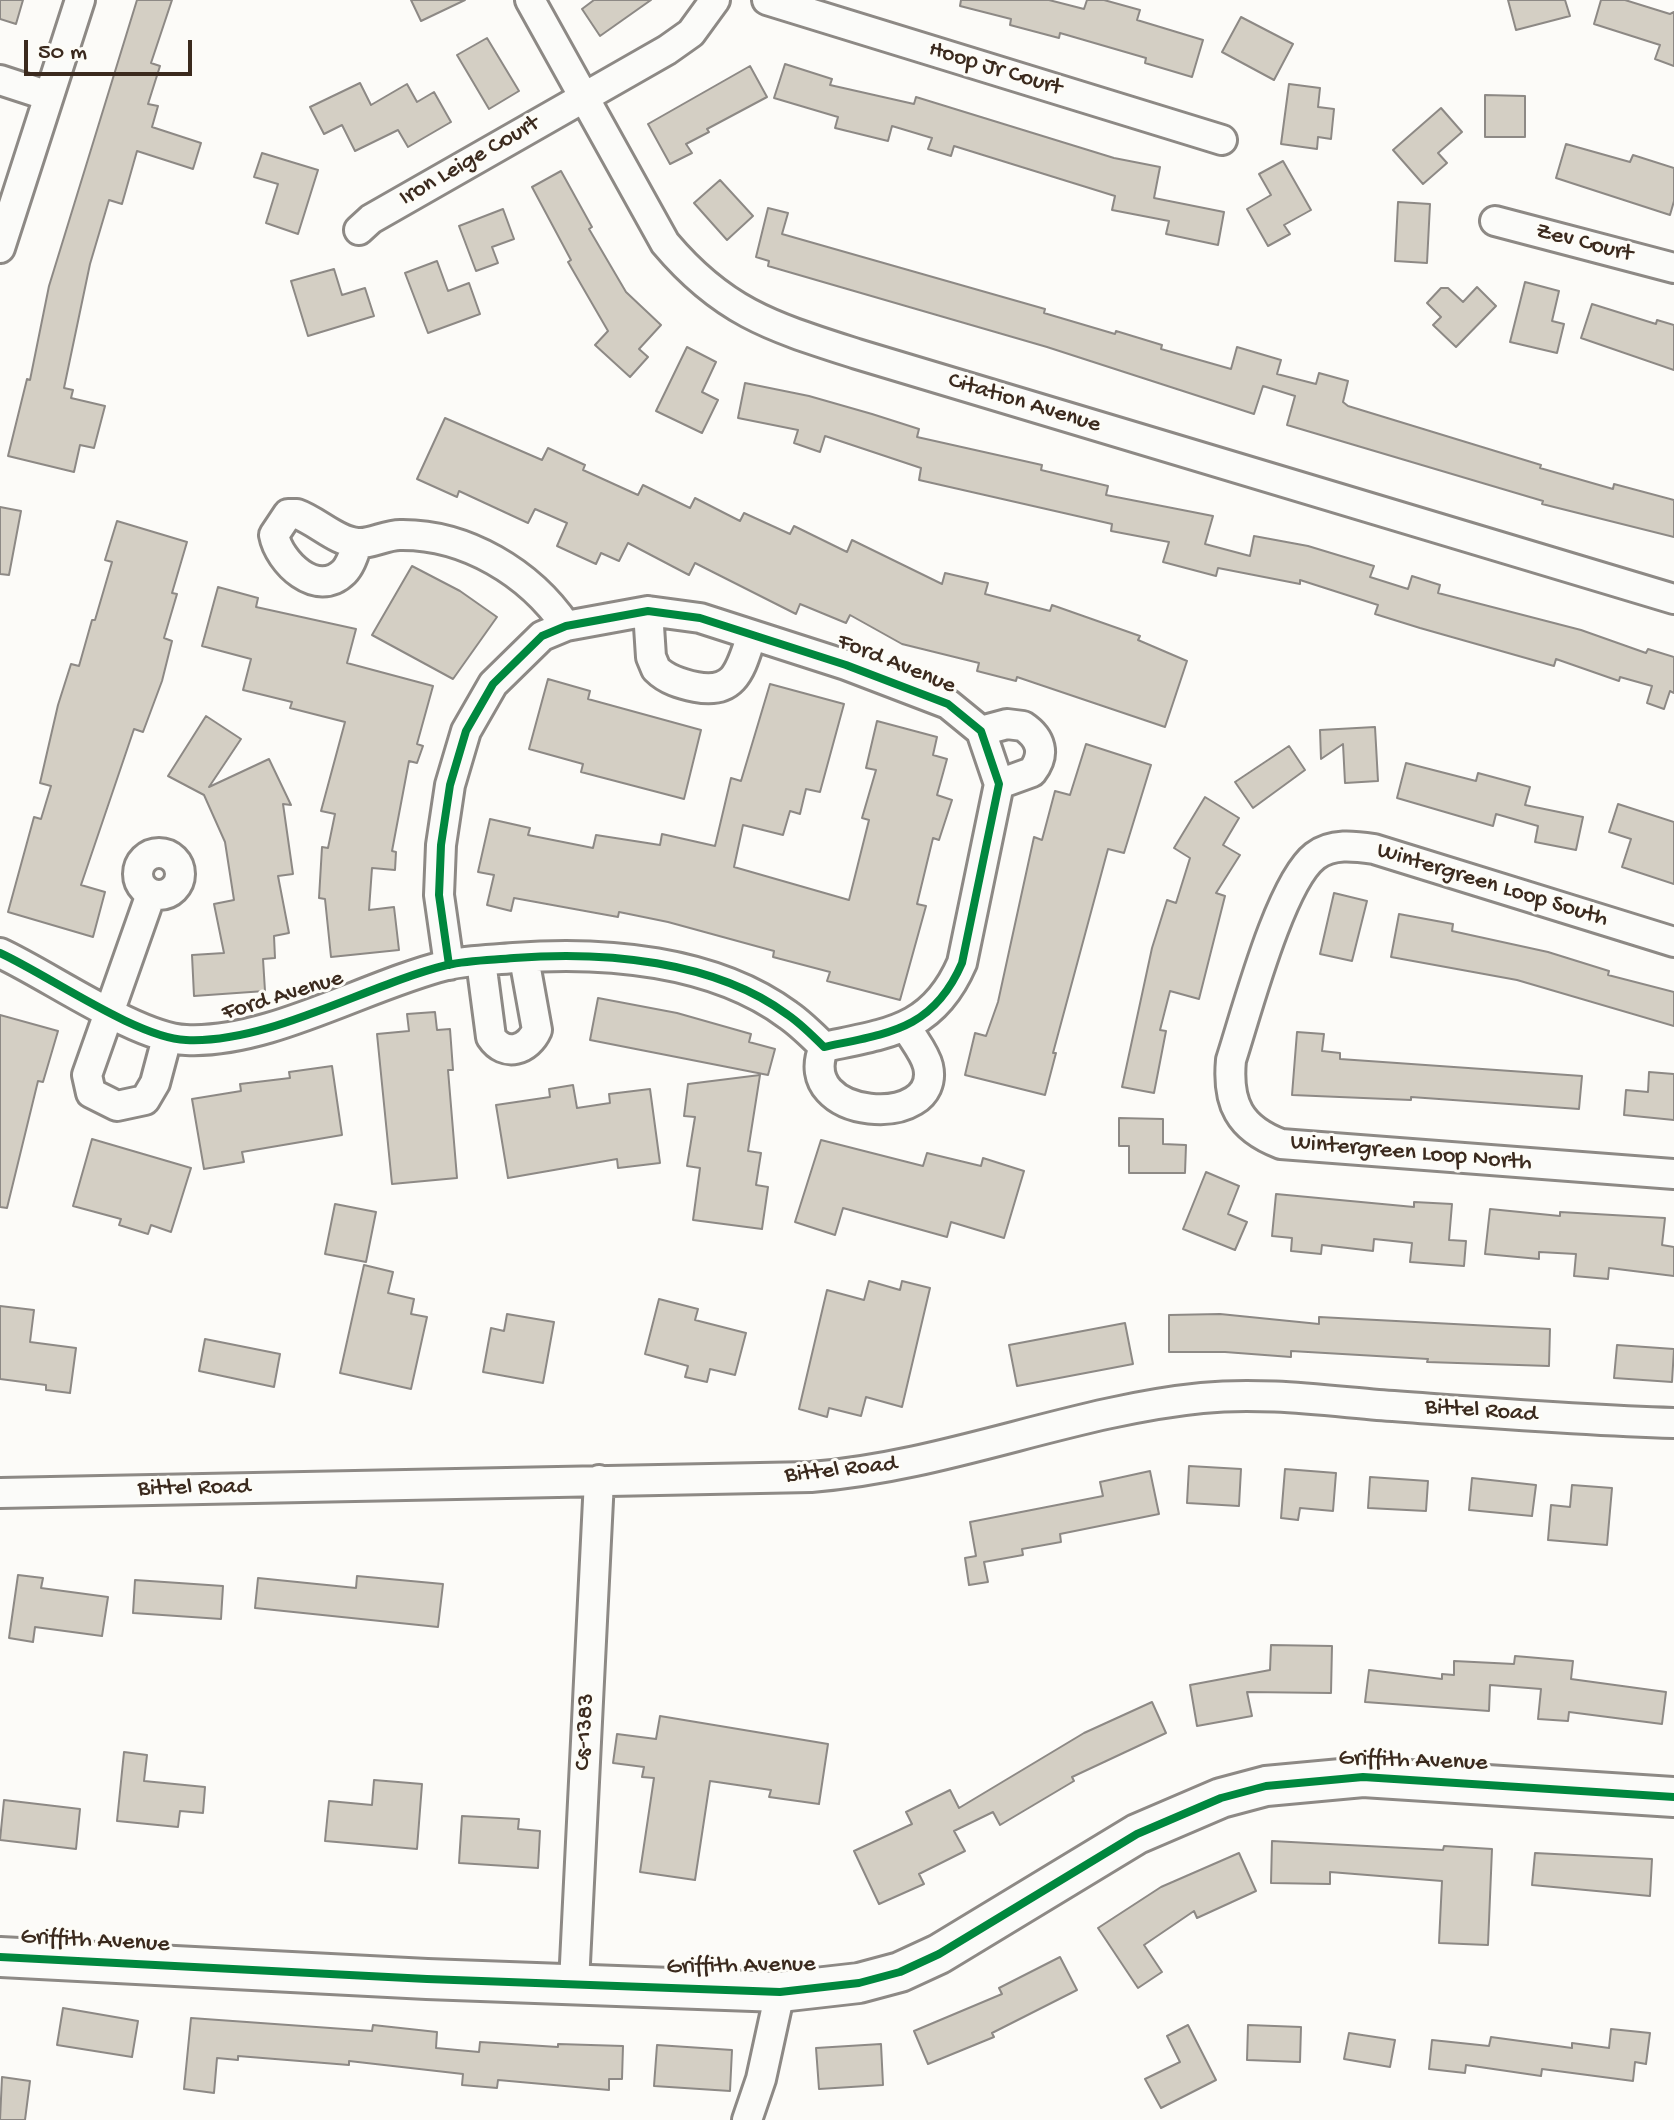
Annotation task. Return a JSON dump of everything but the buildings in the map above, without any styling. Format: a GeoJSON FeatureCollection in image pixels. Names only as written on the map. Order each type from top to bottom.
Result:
{"type":"FeatureCollection","features":[{"type":"Feature","properties":{"kind":"street"},"geometry":{"type":"LineString","coordinates":[[0,248],[80,0]]}},
{"type":"Feature","properties":{"kind":"street","name":"Citation Avenue"},"geometry":{"type":"LineString","coordinates":[[530,0],[665,243],[716,296],[747,314],[857,354],[1674,599]]}},
{"type":"Feature","properties":{"kind":"street","name":"Iron Leige Court"},"geometry":{"type":"LineString","coordinates":[[359,230],[371,219],[667,50],[691,33],[715,0]]}},
{"type":"Feature","properties":{"kind":"street","name":"Hoop Jr Court"},"geometry":{"type":"LineString","coordinates":[[767,0],[1222,140]]}},
{"type":"Feature","properties":{"kind":"street"},"geometry":{"type":"LineString","coordinates":[[0,80],[49,96]]}},
{"type":"Feature","properties":{"kind":"street","name":"Zev Court"},"geometry":{"type":"LineString","coordinates":[[1495,221],[1674,268]]}},
{"type":"Feature","properties":{"kind":"street"},"geometry":{"type":"LineString","coordinates":[[358,543],[399,535],[437,539],[473,551],[536,588],[566,626]]}},
{"type":"Feature","properties":{"kind":"street"},"geometry":{"type":"LineString","coordinates":[[648,611],[651,657],[656,669],[690,686],[713,690],[733,680],[752,635]]}},
{"type":"Feature","properties":{"kind":"street","name":"Ford Avenue"},"geometry":{"type":"LineString","coordinates":[[449,965],[439,895],[441,845],[450,785],[466,731],[493,684],[542,636],[566,626],[648,611],[700,618],[927,695],[957,711],[981,731]]}},
{"type":"Feature","properties":{"kind":"street"},"geometry":{"type":"LineString","coordinates":[[907,1028],[927,1064],[928,1077],[916,1098],[887,1109],[862,1110],[833,1093],[821,1065],[824,1047],[907,1028],[929,1013],[954,983],[962,963],[999,784],[981,731],[1007,724],[1023,726],[1040,745],[1040,757],[1032,772],[999,784]]}},
{"type":"Feature","properties":{"kind":"street","name":"Wintergreen Loop South"},"geometry":{"type":"LineString","coordinates":[[1254,992],[1285,902],[1304,867],[1317,855],[1333,848],[1374,849],[1674,942]]}},
{"type":"Feature","properties":{"kind":"street"},"geometry":{"type":"LineString","coordinates":[[151,894],[112,1012],[87,1075],[91,1093],[106,1103],[127,1107],[145,1100],[155,1083],[167,1038]]}},
{"type":"Feature","properties":{"kind":"street","name":"Ford Avenue"},"geometry":{"type":"LineString","coordinates":[[0,953],[167,1038],[211,1039],[259,1029],[449,965],[576,955],[685,969],[735,986],[787,1014],[824,1047]]}},
{"type":"Feature","properties":{"kind":"street"},"geometry":{"type":"LineString","coordinates":[[481,961],[491,1037],[505,1049],[517,1050],[532,1041],[537,1030],[524,958]]}},
{"type":"Feature","properties":{"kind":"street","name":"Wintergreen Loop North"},"geometry":{"type":"LineString","coordinates":[[1254,992],[1231,1060],[1228,1084],[1237,1114],[1260,1136],[1281,1144],[1338,1151],[1674,1174]]}},
{"type":"Feature","properties":{"kind":"street","name":"Bittel Road"},"geometry":{"type":"LineString","coordinates":[[0,1493],[811,1477],[858,1473],[946,1457],[1121,1412],[1203,1398],[1279,1397],[1674,1423]]}},
{"type":"Feature","properties":{"kind":"street","name":"Cs-1383"},"geometry":{"type":"LineString","coordinates":[[574,1983],[599,1480]]}},
{"type":"Feature","properties":{"kind":"street","name":"Griffith Avenue"},"geometry":{"type":"LineString","coordinates":[[0,1957],[780,1992],[859,1983],[900,1972],[939,1954],[1137,1834],[1221,1798],[1266,1786],[1313,1779],[1363,1777],[1674,1797]]}},
{"type":"Feature","properties":{"kind":"street"},"geometry":{"type":"LineString","coordinates":[[747,2120],[761,2079],[780,1992]]}},
{"type":"Feature","properties":{"kind":"cycle path"},"geometry":{"type":"LineString","coordinates":[[0,953],[143,1029],[186,1040],[218,1039],[250,1033],[455,963],[548,956],[620,958],[657,963],[726,982],[759,996],[793,1019],[824,1047],[869,1037],[889,1032],[923,1015],[950,985],[962,963],[999,784],[981,731],[948,704],[846,665],[700,618],[648,611],[566,626],[542,636],[493,684],[466,731],[450,785],[441,845],[439,895],[449,965]]}},
{"type":"Feature","properties":{"kind":"cycle path"},"geometry":{"type":"LineString","coordinates":[[0,1957],[427,1979],[780,1992],[859,1983],[900,1972],[939,1954],[1137,1834],[1221,1798],[1266,1786],[1363,1777],[1674,1797]]}}]}
